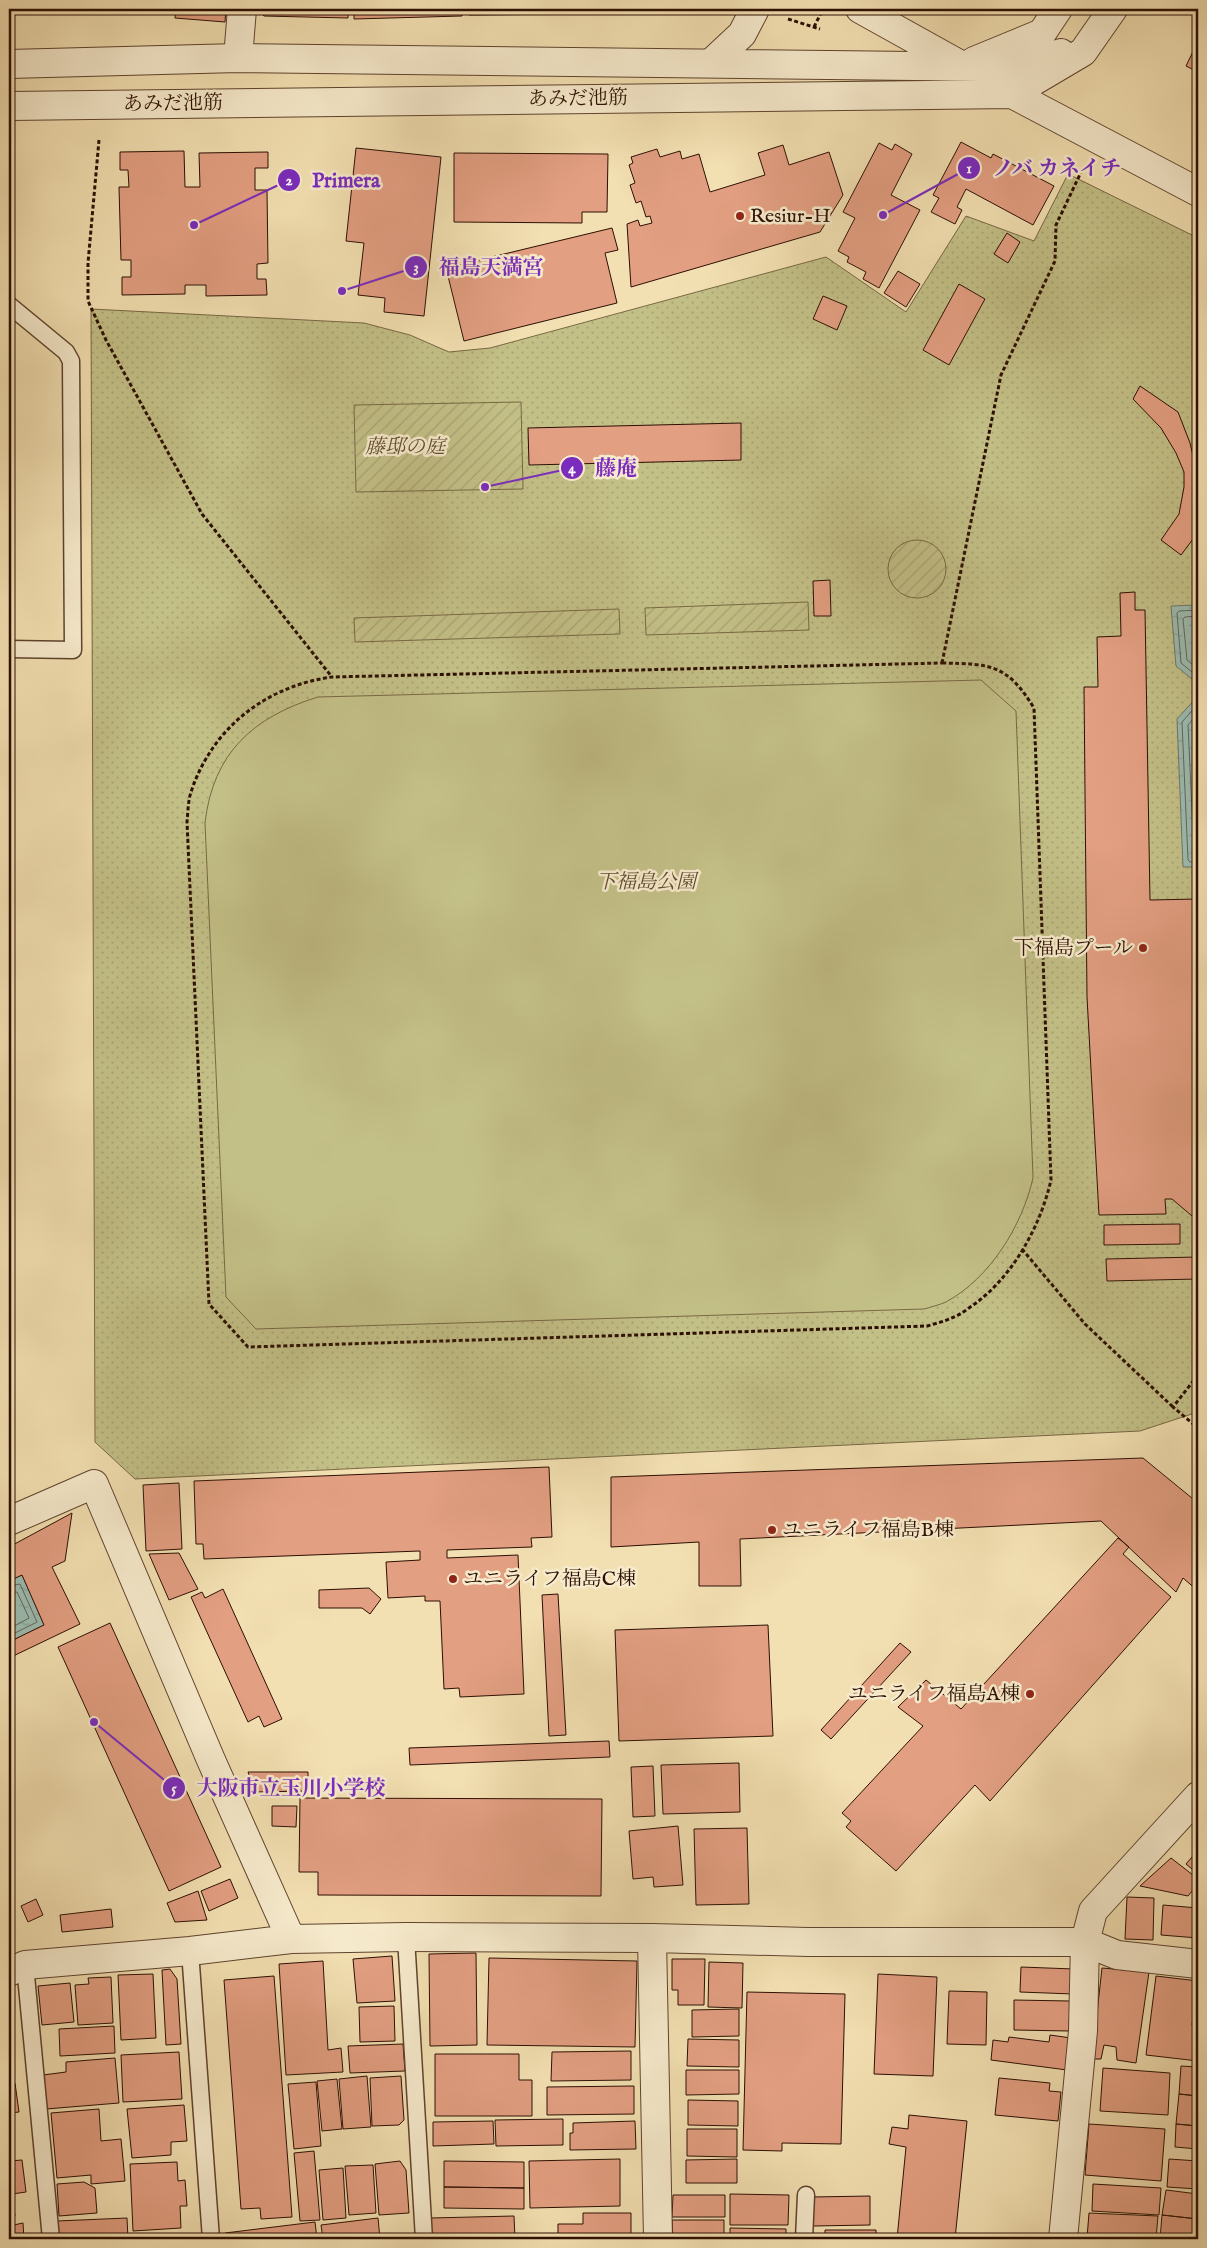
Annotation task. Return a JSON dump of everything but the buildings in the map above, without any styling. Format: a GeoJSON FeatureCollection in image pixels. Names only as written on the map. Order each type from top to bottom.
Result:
{"type":"FeatureCollection","features":[{"type":"Feature","properties":{"kind":"street"},"geometry":{"type":"LineString","coordinates":[[238,58],[242,9]]}},
{"type":"Feature","properties":{"kind":"street"},"geometry":{"type":"LineString","coordinates":[[860,9],[963,66],[999,81],[1012,94]]}},
{"type":"Feature","properties":{"kind":"street","name":"あみだ池筋"},"geometry":{"type":"LineString","coordinates":[[9,64],[238,58],[963,66],[1042,33],[1058,9]]}},
{"type":"Feature","properties":{"kind":"street","name":"あみだ池筋"},"geometry":{"type":"LineString","coordinates":[[9,106],[1012,94],[1083,52],[1113,9]]}},
{"type":"Feature","properties":{"kind":"street"},"geometry":{"type":"LineString","coordinates":[[711,63],[768,13]]}},
{"type":"Feature","properties":{"kind":"street"},"geometry":{"type":"LineString","coordinates":[[963,66],[1002,67],[1035,62],[1088,44]]}},
{"type":"Feature","properties":{"kind":"street"},"geometry":{"type":"LineString","coordinates":[[918,65],[952,72],[1012,94],[1198,192]]}},
{"type":"Feature","properties":{"kind":"street"},"geometry":{"type":"LineString","coordinates":[[9,1521],[94,1484],[211,1760],[291,1939]]}},
{"type":"Feature","properties":{"kind":"street"},"geometry":{"type":"LineString","coordinates":[[1063,2239],[1083,2031],[1085,1942],[1094,1911],[1198,1796]]}},
{"type":"Feature","properties":{"kind":"street"},"geometry":{"type":"LineString","coordinates":[[17,1969],[291,1939],[406,1937],[652,1938],[808,1942],[1085,1942],[1117,1955],[1198,1964]]}},
{"type":"Feature","properties":{"kind":"street"},"geometry":{"type":"LineString","coordinates":[[652,1938],[658,2239]]}},
{"type":"Feature","properties":{"kind":"lane"},"geometry":{"type":"LineString","coordinates":[[9,305],[66,352],[71,361],[73,650],[9,650]]}},
{"type":"Feature","properties":{"kind":"lane"},"geometry":{"type":"LineString","coordinates":[[406,1937],[424,2239]]}},
{"type":"Feature","properties":{"kind":"lane"},"geometry":{"type":"LineString","coordinates":[[190,1951],[210,2239]]}},
{"type":"Feature","properties":{"kind":"lane"},"geometry":{"type":"LineString","coordinates":[[17,1969],[51,2239]]}},
{"type":"Feature","properties":{"kind":"lane"},"geometry":{"type":"LineString","coordinates":[[804,2239],[806,2195]]}},
{"type":"Feature","properties":{"kind":"path"},"geometry":{"type":"LineString","coordinates":[[814,26],[823,9]]}},
{"type":"Feature","properties":{"kind":"path"},"geometry":{"type":"LineString","coordinates":[[768,13],[822,29]]}},
{"type":"Feature","properties":{"kind":"path"},"geometry":{"type":"LineString","coordinates":[[99,140],[88,263],[88,300],[106,340],[202,514],[332,677]]}},
{"type":"Feature","properties":{"kind":"path"},"geometry":{"type":"LineString","coordinates":[[942,663],[1000,375],[1055,261],[1056,225],[1083,167]]}},
{"type":"Feature","properties":{"kind":"path"},"geometry":{"type":"LineString","coordinates":[[942,663],[980,664],[994,667],[1016,682],[1034,708],[1051,1180],[1045,1205],[1008,1272],[970,1308],[951,1319],[927,1326],[248,1348],[209,1304],[187,822],[190,794],[207,755],[234,721],[272,696],[307,680],[332,677],[942,663]]}},
{"type":"Feature","properties":{"kind":"path"},"geometry":{"type":"LineString","coordinates":[[1022,1249],[1084,1324],[1198,1428]]}},
{"type":"Feature","properties":{"kind":"path"},"geometry":{"type":"LineString","coordinates":[[1173,1406],[1198,1375]]}},
{"type":"Feature","properties":{"kind":"green space","name":"下福島公園"},"geometry":{"type":"Polygon","coordinates":[[[1068,174],[1198,238],[1198,1412],[1140,1431],[135,1479],[95,1442],[91,309],[364,323],[410,335],[449,352],[490,348],[826,257],[906,312],[966,216],[1034,241],[1068,174]]]}},
{"type":"Feature","properties":{"kind":"green space","name":"藤邸の庭"},"geometry":{"type":"Polygon","coordinates":[[[521,402],[523,489],[356,492],[354,405],[521,402]]]}},
{"type":"Feature","properties":{"kind":"green space"},"geometry":{"type":"Polygon","coordinates":[[[911,540],[923,540],[938,548],[946,563],[946,575],[938,590],[923,598],[911,598],[896,590],[888,575],[888,563],[896,548],[911,540]]]}},
{"type":"Feature","properties":{"kind":"green space"},"geometry":{"type":"Polygon","coordinates":[[[808,602],[809,630],[646,635],[645,608],[808,602]]]}},
{"type":"Feature","properties":{"kind":"green space"},"geometry":{"type":"Polygon","coordinates":[[[619,609],[620,634],[355,642],[354,618],[619,609]]]}},
{"type":"Feature","properties":{"kind":"green space"},"geometry":{"type":"Polygon","coordinates":[[[981,680],[1016,711],[1033,1178],[1021,1214],[1002,1249],[977,1279],[962,1292],[946,1302],[924,1309],[256,1329],[226,1297],[205,823],[209,798],[227,758],[240,741],[256,727],[274,715],[318,697],[981,680]]]}},
{"type":"Feature","properties":{"kind":"water"},"geometry":{"type":"Polygon","coordinates":[[[1198,605],[1198,684],[1176,666],[1171,606],[1198,605]]]}},
{"type":"Feature","properties":{"kind":"water"},"geometry":{"type":"Polygon","coordinates":[[[1198,696],[1198,867],[1183,867],[1177,719],[1198,696]]]}},
{"type":"Feature","properties":{"kind":"water"},"geometry":{"type":"Polygon","coordinates":[[[22,1575],[44,1625],[9,1642],[9,1581],[22,1575]]]}},
{"type":"Feature","properties":{"kind":"place","name":"ノバ カネイチ"},"geometry":{"type":"Point","coordinates":[883,215]}},
{"type":"Feature","properties":{"kind":"place","name":"Resiur-H"},"geometry":{"type":"Point","coordinates":[740,216]}},
{"type":"Feature","properties":{"kind":"place","name":"Primera"},"geometry":{"type":"Point","coordinates":[194,225]}},
{"type":"Feature","properties":{"kind":"place","name":"福島天満宮"},"geometry":{"type":"Point","coordinates":[342,291]}},
{"type":"Feature","properties":{"kind":"place","name":"藤庵"},"geometry":{"type":"Point","coordinates":[485,487]}},
{"type":"Feature","properties":{"kind":"place","name":"下福島プール"},"geometry":{"type":"Point","coordinates":[1143,948]}},
{"type":"Feature","properties":{"kind":"place","name":"ユニライフ福島B棟"},"geometry":{"type":"Point","coordinates":[772,1530]}},
{"type":"Feature","properties":{"kind":"place","name":"ユニライフ福島C棟"},"geometry":{"type":"Point","coordinates":[453,1579]}},
{"type":"Feature","properties":{"kind":"place","name":"ユニライフ福島A棟"},"geometry":{"type":"Point","coordinates":[1030,1694]}},
{"type":"Feature","properties":{"kind":"place","name":"大阪市立玉川小学校"},"geometry":{"type":"Point","coordinates":[94,1722]}}]}
